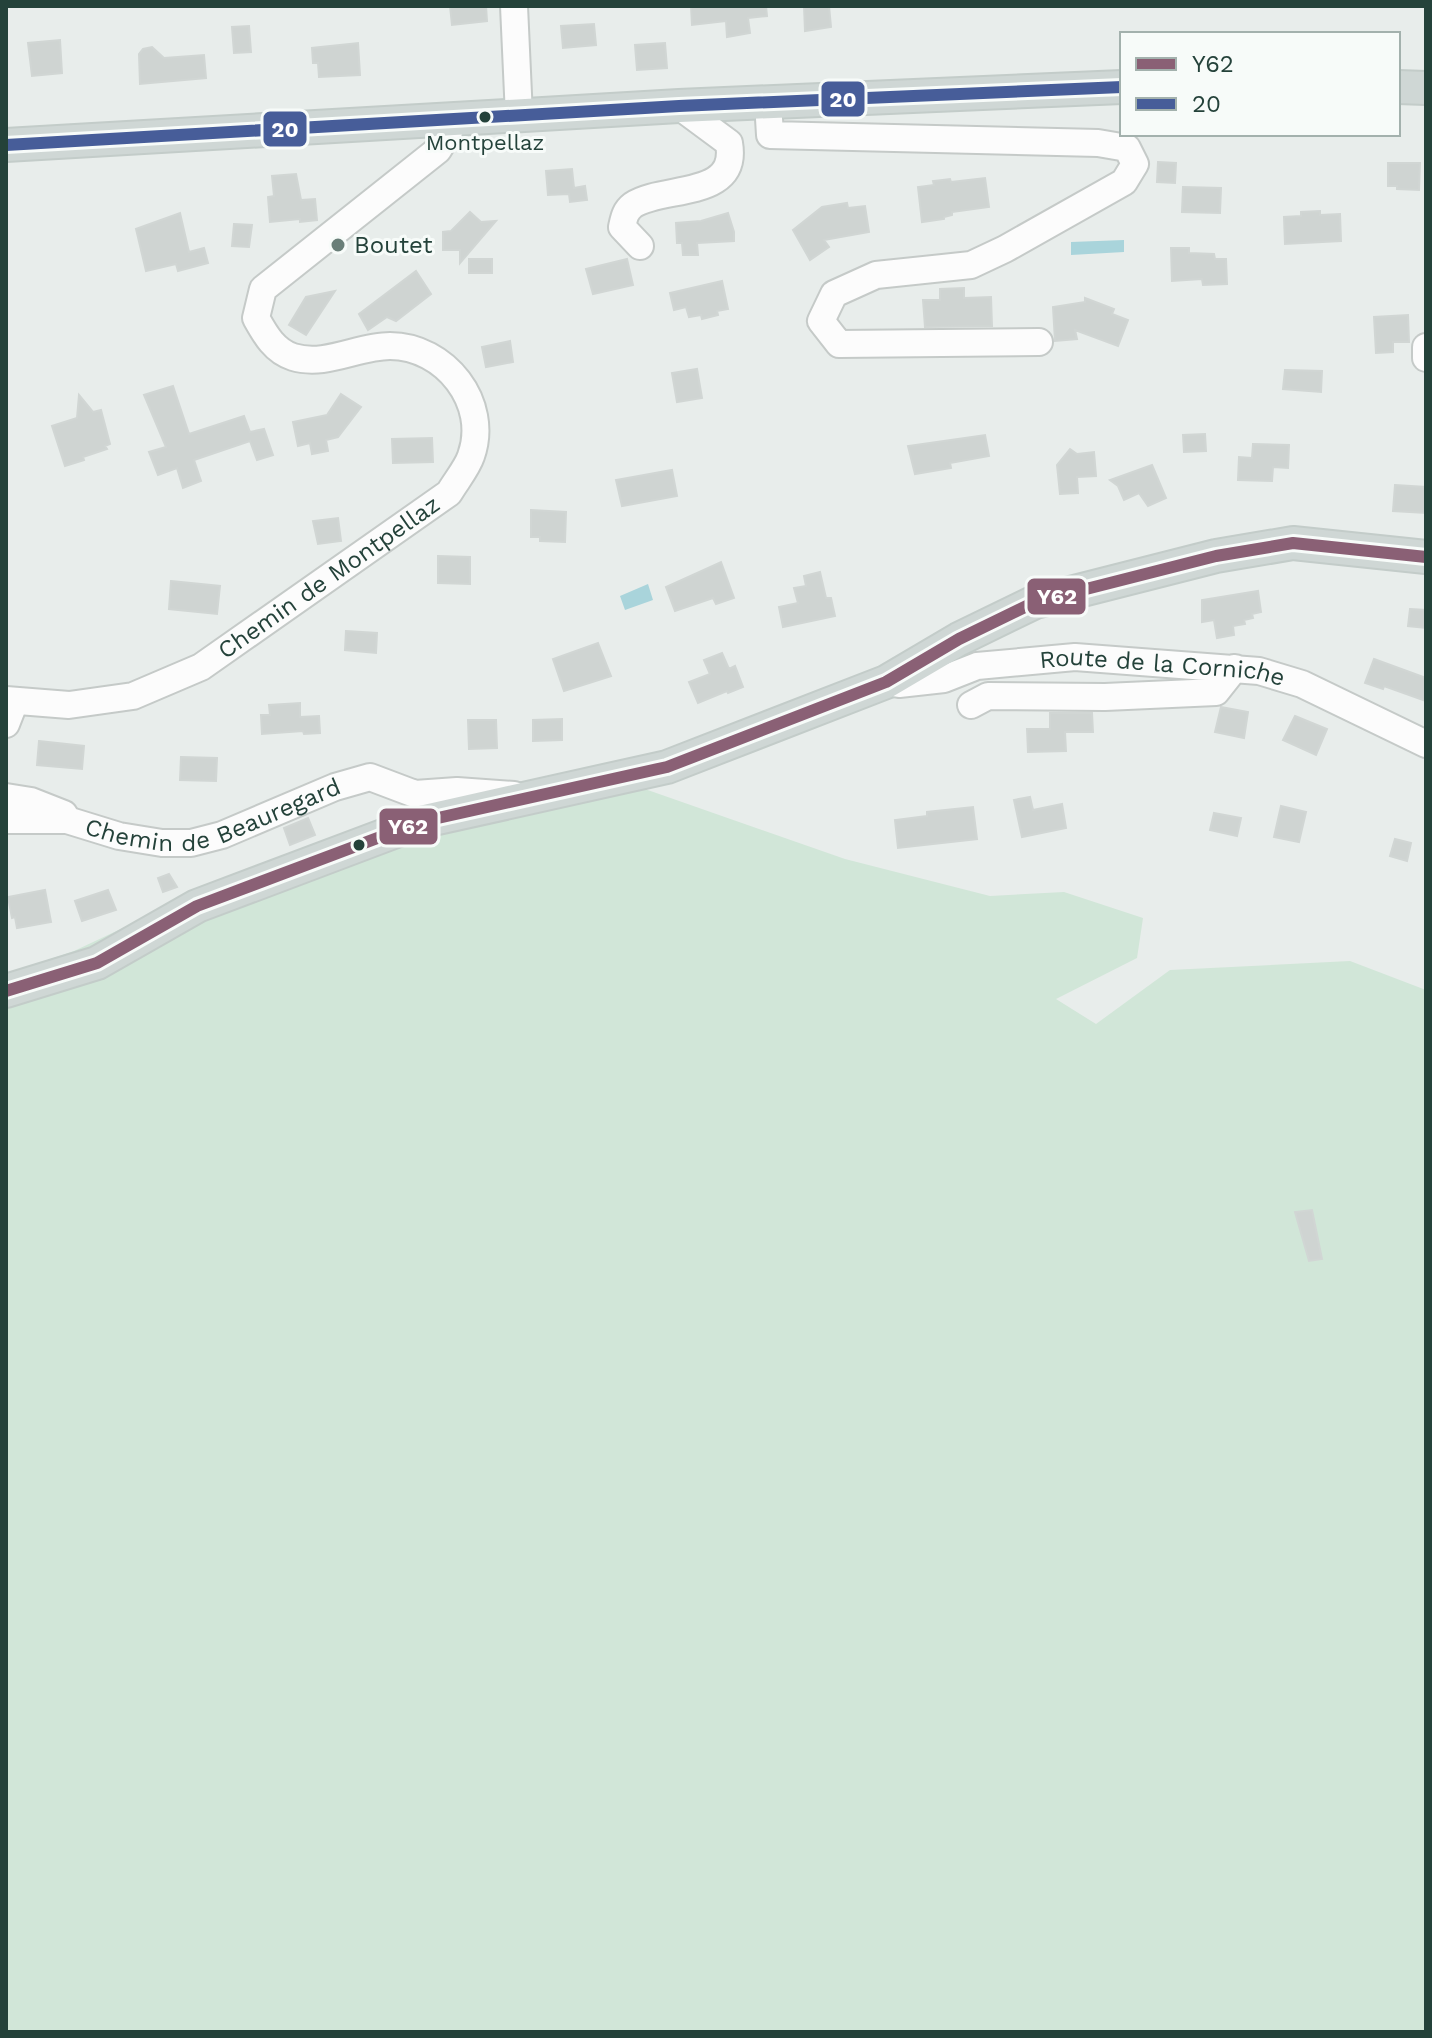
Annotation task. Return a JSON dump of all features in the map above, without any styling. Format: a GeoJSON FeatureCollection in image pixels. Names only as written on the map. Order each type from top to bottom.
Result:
{"type":"FeatureCollection","features":[{"type":"Feature","properties":{"kind":"main road"},"geometry":{"type":"LineString","coordinates":[[6,145],[679,106],[1120,87]]}},
{"type":"Feature","properties":{"kind":"main road"},"geometry":{"type":"LineString","coordinates":[[1400,87],[1426,88]]}},
{"type":"Feature","properties":{"kind":"main road"},"geometry":{"type":"LineString","coordinates":[[6,991],[97,963],[197,906],[408,827],[667,767],[886,682],[959,639],[1035,602],[1216,556],[1293,543],[1426,557]]}},
{"type":"Feature","properties":{"kind":"street"},"geometry":{"type":"LineString","coordinates":[[514,6],[519,116]]}},
{"type":"Feature","properties":{"kind":"street"},"geometry":{"type":"LineString","coordinates":[[768,102],[770,135],[1098,143],[1127,148],[1135,164],[1124,182],[971,265],[876,275],[834,294],[821,321],[839,344],[1039,342]]}},
{"type":"Feature","properties":{"kind":"street"},"geometry":{"type":"LineString","coordinates":[[640,246],[622,227],[625,212],[635,204],[701,187],[721,176],[731,156],[729,143],[679,106]]}},
{"type":"Feature","properties":{"kind":"street","name":"Chemin de Montpellaz"},"geometry":{"type":"LineString","coordinates":[[9,709],[133,696],[201,667],[449,493],[471,457],[477,422],[471,402],[453,373],[422,352],[390,346],[316,360],[292,356],[270,342],[256,318],[263,289],[438,150],[449,132],[451,120]]}},
{"type":"Feature","properties":{"kind":"street"},"geometry":{"type":"LineString","coordinates":[[1426,347],[1426,358]]}},
{"type":"Feature","properties":{"kind":"street","name":"Route de la Corniche"},"geometry":{"type":"LineString","coordinates":[[886,682],[914,683],[944,679],[977,666],[1075,657],[1235,668],[1259,671],[1302,684],[1426,744]]}},
{"type":"Feature","properties":{"kind":"street"},"geometry":{"type":"LineString","coordinates":[[971,705],[988,696],[1105,697],[1216,692],[1235,668]]}},
{"type":"Feature","properties":{"kind":"street","name":"Chemin de Beauregard"},"geometry":{"type":"LineString","coordinates":[[6,820],[67,820],[119,836],[162,843],[191,843],[222,835],[335,787],[370,777],[415,794]]}},
{"type":"Feature","properties":{"kind":"street"},"geometry":{"type":"LineString","coordinates":[[408,827],[415,794],[457,791],[534,796]]}},
{"type":"Feature","properties":{"kind":"street"},"geometry":{"type":"LineString","coordinates":[[6,797],[31,801],[70,816],[85,826]]}},
{"type":"Feature","properties":{"kind":"green space"},"geometry":{"type":"Polygon","coordinates":[[[642,788],[845,859],[990,896],[1064,892],[1143,918],[1137,958],[1056,999],[1096,1024],[1170,970],[1350,961],[1426,990],[1426,2032],[6,2032],[6,974],[74,951],[248,869],[378,845],[642,788]]]}},
{"type":"Feature","properties":{"kind":"water"},"geometry":{"type":"Polygon","coordinates":[[[1124,240],[1124,252],[1071,255],[1071,242],[1124,240]]]}},
{"type":"Feature","properties":{"kind":"water"},"geometry":{"type":"Polygon","coordinates":[[[648,584],[653,600],[625,610],[620,596],[648,584]]]}},
{"type":"Feature","properties":{"kind":"building"},"geometry":{"type":"Polygon","coordinates":[[[450,6],[486,6],[487,21],[452,25],[450,6]]]}},
{"type":"Feature","properties":{"kind":"building"},"geometry":{"type":"Polygon","coordinates":[[[691,6],[766,6],[767,16],[748,18],[750,33],[727,37],[726,21],[692,25],[691,6]]]}},
{"type":"Feature","properties":{"kind":"building"},"geometry":{"type":"Polygon","coordinates":[[[804,6],[829,6],[831,27],[805,31],[804,6]]]}},
{"type":"Feature","properties":{"kind":"building"},"geometry":{"type":"Polygon","coordinates":[[[594,24],[596,45],[563,48],[561,26],[594,24]]]}},
{"type":"Feature","properties":{"kind":"building"},"geometry":{"type":"Polygon","coordinates":[[[249,26],[251,52],[234,53],[232,27],[249,26]]]}},
{"type":"Feature","properties":{"kind":"building"},"geometry":{"type":"Polygon","coordinates":[[[60,40],[62,73],[32,76],[28,43],[60,40]]]}},
{"type":"Feature","properties":{"kind":"building"},"geometry":{"type":"Polygon","coordinates":[[[358,43],[360,75],[319,77],[318,63],[313,63],[312,48],[358,43]]]}},
{"type":"Feature","properties":{"kind":"building"},"geometry":{"type":"Polygon","coordinates":[[[665,43],[667,68],[637,70],[635,45],[665,43]]]}},
{"type":"Feature","properties":{"kind":"building"},"geometry":{"type":"Polygon","coordinates":[[[152,47],[164,58],[204,55],[206,78],[140,84],[139,54],[143,49],[152,47]]]}},
{"type":"Feature","properties":{"kind":"building"},"geometry":{"type":"Polygon","coordinates":[[[1158,162],[1176,163],[1175,183],[1157,182],[1158,162]]]}},
{"type":"Feature","properties":{"kind":"building"},"geometry":{"type":"Polygon","coordinates":[[[1388,163],[1420,163],[1419,190],[1388,186],[1388,163]]]}},
{"type":"Feature","properties":{"kind":"building"},"geometry":{"type":"Polygon","coordinates":[[[572,169],[574,188],[585,186],[587,200],[570,202],[569,194],[548,195],[546,171],[572,169]]]}},
{"type":"Feature","properties":{"kind":"building"},"geometry":{"type":"Polygon","coordinates":[[[296,174],[301,200],[315,199],[317,220],[270,222],[268,197],[274,196],[272,176],[296,174]]]}},
{"type":"Feature","properties":{"kind":"building"},"geometry":{"type":"Polygon","coordinates":[[[985,178],[989,207],[952,212],[944,219],[922,222],[918,187],[934,185],[933,181],[985,178]]]}},
{"type":"Feature","properties":{"kind":"building"},"geometry":{"type":"Polygon","coordinates":[[[1183,187],[1221,188],[1220,213],[1182,212],[1183,187]]]}},
{"type":"Feature","properties":{"kind":"building"},"geometry":{"type":"Polygon","coordinates":[[[847,203],[848,208],[865,206],[869,232],[824,240],[829,247],[810,260],[793,230],[822,207],[847,203]]]}},
{"type":"Feature","properties":{"kind":"building"},"geometry":{"type":"Polygon","coordinates":[[[1320,211],[1320,215],[1340,214],[1341,241],[1285,244],[1284,217],[1320,211]]]}},
{"type":"Feature","properties":{"kind":"building"},"geometry":{"type":"Polygon","coordinates":[[[470,212],[481,222],[496,221],[460,263],[460,250],[443,250],[443,232],[451,231],[470,212]]]}},
{"type":"Feature","properties":{"kind":"building"},"geometry":{"type":"Polygon","coordinates":[[[180,213],[189,252],[204,248],[208,263],[178,271],[176,264],[146,271],[136,229],[180,213]]]}},
{"type":"Feature","properties":{"kind":"building"},"geometry":{"type":"Polygon","coordinates":[[[728,213],[734,241],[697,243],[698,255],[683,255],[682,243],[677,243],[676,223],[701,221],[728,213]]]}},
{"type":"Feature","properties":{"kind":"building"},"geometry":{"type":"Polygon","coordinates":[[[234,224],[252,225],[249,247],[232,246],[234,224]]]}},
{"type":"Feature","properties":{"kind":"building"},"geometry":{"type":"Polygon","coordinates":[[[1171,248],[1189,248],[1189,253],[1214,254],[1215,259],[1226,259],[1227,284],[1203,285],[1202,279],[1172,281],[1171,248]]]}},
{"type":"Feature","properties":{"kind":"building"},"geometry":{"type":"Polygon","coordinates":[[[469,259],[492,259],[492,273],[469,273],[469,259]]]}},
{"type":"Feature","properties":{"kind":"building"},"geometry":{"type":"Polygon","coordinates":[[[627,259],[633,285],[593,294],[586,269],[627,259]]]}},
{"type":"Feature","properties":{"kind":"building"},"geometry":{"type":"Polygon","coordinates":[[[416,271],[431,294],[396,321],[387,317],[368,330],[359,314],[416,271]]]}},
{"type":"Feature","properties":{"kind":"building"},"geometry":{"type":"Polygon","coordinates":[[[722,281],[728,309],[702,319],[701,315],[689,317],[686,307],[674,310],[670,293],[722,281]]]}},
{"type":"Feature","properties":{"kind":"building"},"geometry":{"type":"Polygon","coordinates":[[[964,288],[964,298],[991,297],[992,326],[925,327],[923,300],[940,300],[940,289],[964,288]]]}},
{"type":"Feature","properties":{"kind":"building"},"geometry":{"type":"Polygon","coordinates":[[[335,291],[306,335],[289,325],[306,297],[335,291]]]}},
{"type":"Feature","properties":{"kind":"building"},"geometry":{"type":"Polygon","coordinates":[[[1085,298],[1114,309],[1112,314],[1128,320],[1118,346],[1075,330],[1077,339],[1055,341],[1053,307],[1085,302],[1085,298]]]}},
{"type":"Feature","properties":{"kind":"building"},"geometry":{"type":"Polygon","coordinates":[[[1408,315],[1409,342],[1393,342],[1393,352],[1376,353],[1374,317],[1408,315]]]}},
{"type":"Feature","properties":{"kind":"building"},"geometry":{"type":"Polygon","coordinates":[[[510,341],[513,362],[486,367],[482,347],[510,341]]]}},
{"type":"Feature","properties":{"kind":"building"},"geometry":{"type":"Polygon","coordinates":[[[697,369],[702,398],[677,402],[672,373],[697,369]]]}},
{"type":"Feature","properties":{"kind":"building"},"geometry":{"type":"Polygon","coordinates":[[[1285,370],[1322,371],[1321,392],[1283,389],[1285,370]]]}},
{"type":"Feature","properties":{"kind":"building"},"geometry":{"type":"Polygon","coordinates":[[[173,386],[189,434],[244,416],[250,432],[264,429],[273,455],[257,460],[250,441],[194,460],[201,481],[183,488],[177,468],[158,475],[149,452],[166,447],[144,395],[173,386]]]}},
{"type":"Feature","properties":{"kind":"building"},"geometry":{"type":"Polygon","coordinates":[[[341,394],[361,407],[338,437],[326,440],[328,451],[312,454],[310,443],[298,446],[293,422],[327,415],[341,394]]]}},
{"type":"Feature","properties":{"kind":"building"},"geometry":{"type":"Polygon","coordinates":[[[79,395],[93,412],[101,410],[110,444],[105,446],[107,449],[65,466],[52,426],[77,418],[79,395]]]}},
{"type":"Feature","properties":{"kind":"building"},"geometry":{"type":"Polygon","coordinates":[[[1205,434],[1206,451],[1184,452],[1183,435],[1205,434]]]}},
{"type":"Feature","properties":{"kind":"building"},"geometry":{"type":"Polygon","coordinates":[[[985,435],[989,456],[950,463],[951,468],[915,474],[908,446],[985,435]]]}},
{"type":"Feature","properties":{"kind":"building"},"geometry":{"type":"Polygon","coordinates":[[[432,438],[433,462],[393,463],[392,439],[432,438]]]}},
{"type":"Feature","properties":{"kind":"building"},"geometry":{"type":"Polygon","coordinates":[[[1253,444],[1289,445],[1288,468],[1273,467],[1272,481],[1238,480],[1239,457],[1252,458],[1253,444]]]}},
{"type":"Feature","properties":{"kind":"building"},"geometry":{"type":"Polygon","coordinates":[[[1070,449],[1077,454],[1094,452],[1096,476],[1077,477],[1078,493],[1060,494],[1057,465],[1070,449]]]}},
{"type":"Feature","properties":{"kind":"building"},"geometry":{"type":"Polygon","coordinates":[[[1152,465],[1166,498],[1148,506],[1139,493],[1124,500],[1118,486],[1110,480],[1152,465]]]}},
{"type":"Feature","properties":{"kind":"building"},"geometry":{"type":"Polygon","coordinates":[[[672,470],[677,496],[622,506],[616,480],[672,470]]]}},
{"type":"Feature","properties":{"kind":"building"},"geometry":{"type":"Polygon","coordinates":[[[1395,485],[1426,487],[1426,513],[1393,511],[1395,485]]]}},
{"type":"Feature","properties":{"kind":"building"},"geometry":{"type":"Polygon","coordinates":[[[531,510],[566,512],[565,542],[540,541],[540,537],[531,537],[531,510]]]}},
{"type":"Feature","properties":{"kind":"building"},"geometry":{"type":"Polygon","coordinates":[[[338,518],[341,541],[318,544],[313,521],[338,518]]]}},
{"type":"Feature","properties":{"kind":"building"},"geometry":{"type":"Polygon","coordinates":[[[438,556],[470,557],[470,584],[438,583],[438,556]]]}},
{"type":"Feature","properties":{"kind":"building"},"geometry":{"type":"Polygon","coordinates":[[[721,562],[734,598],[716,604],[713,598],[675,611],[666,587],[721,562]]]}},
{"type":"Feature","properties":{"kind":"building"},"geometry":{"type":"Polygon","coordinates":[[[820,572],[826,598],[831,598],[835,616],[783,627],[779,607],[798,603],[794,588],[806,586],[804,576],[820,572]]]}},
{"type":"Feature","properties":{"kind":"building"},"geometry":{"type":"Polygon","coordinates":[[[171,581],[220,586],[217,614],[169,609],[171,581]]]}},
{"type":"Feature","properties":{"kind":"building"},"geometry":{"type":"Polygon","coordinates":[[[1258,591],[1261,612],[1244,620],[1245,624],[1233,626],[1234,635],[1217,638],[1214,620],[1202,622],[1202,600],[1258,591]]]}},
{"type":"Feature","properties":{"kind":"building"},"geometry":{"type":"Polygon","coordinates":[[[1410,609],[1426,610],[1426,628],[1408,626],[1410,609]]]}},
{"type":"Feature","properties":{"kind":"building"},"geometry":{"type":"Polygon","coordinates":[[[346,631],[377,633],[376,653],[345,650],[346,631]]]}},
{"type":"Feature","properties":{"kind":"building"},"geometry":{"type":"Polygon","coordinates":[[[598,643],[611,676],[564,691],[553,659],[598,643]]]}},
{"type":"Feature","properties":{"kind":"building"},"geometry":{"type":"Polygon","coordinates":[[[722,653],[729,669],[735,666],[743,687],[698,703],[689,682],[710,674],[704,660],[722,653]]]}},
{"type":"Feature","properties":{"kind":"building"},"geometry":{"type":"Polygon","coordinates":[[[1374,659],[1426,678],[1426,701],[1384,686],[1383,689],[1365,683],[1374,659]]]}},
{"type":"Feature","properties":{"kind":"building"},"geometry":{"type":"Polygon","coordinates":[[[300,703],[300,717],[319,716],[320,733],[262,734],[261,715],[270,715],[269,705],[300,703]]]}},
{"type":"Feature","properties":{"kind":"building"},"geometry":{"type":"Polygon","coordinates":[[[1221,707],[1248,712],[1244,738],[1215,732],[1221,707]]]}},
{"type":"Feature","properties":{"kind":"building"},"geometry":{"type":"Polygon","coordinates":[[[1050,713],[1092,713],[1093,732],[1065,732],[1066,751],[1028,752],[1027,729],[1050,729],[1050,713]]]}},
{"type":"Feature","properties":{"kind":"building"},"geometry":{"type":"Polygon","coordinates":[[[1295,716],[1327,729],[1316,755],[1283,740],[1295,716]]]}},
{"type":"Feature","properties":{"kind":"building"},"geometry":{"type":"Polygon","coordinates":[[[562,719],[562,740],[533,741],[533,720],[562,719]]]}},
{"type":"Feature","properties":{"kind":"building"},"geometry":{"type":"Polygon","coordinates":[[[468,720],[496,720],[497,748],[469,749],[468,720]]]}},
{"type":"Feature","properties":{"kind":"building"},"geometry":{"type":"Polygon","coordinates":[[[39,741],[84,746],[82,769],[37,765],[39,741]]]}},
{"type":"Feature","properties":{"kind":"building"},"geometry":{"type":"Polygon","coordinates":[[[181,757],[217,758],[216,781],[180,780],[181,757]]]}},
{"type":"Feature","properties":{"kind":"building"},"geometry":{"type":"Polygon","coordinates":[[[1030,797],[1033,810],[1062,804],[1066,828],[1022,837],[1014,800],[1030,797]]]}},
{"type":"Feature","properties":{"kind":"building"},"geometry":{"type":"Polygon","coordinates":[[[1281,806],[1306,812],[1299,842],[1274,837],[1281,806]]]}},
{"type":"Feature","properties":{"kind":"building"},"geometry":{"type":"Polygon","coordinates":[[[973,807],[977,839],[898,848],[895,820],[927,816],[927,812],[973,807]]]}},
{"type":"Feature","properties":{"kind":"building"},"geometry":{"type":"Polygon","coordinates":[[[1214,813],[1241,818],[1237,836],[1210,830],[1214,813]]]}},
{"type":"Feature","properties":{"kind":"building"},"geometry":{"type":"Polygon","coordinates":[[[308,818],[315,835],[290,845],[284,828],[308,818]]]}},
{"type":"Feature","properties":{"kind":"building"},"geometry":{"type":"Polygon","coordinates":[[[1395,839],[1411,843],[1407,861],[1390,856],[1395,839]]]}},
{"type":"Feature","properties":{"kind":"building"},"geometry":{"type":"Polygon","coordinates":[[[169,874],[177,887],[163,892],[158,878],[169,874]]]}},
{"type":"Feature","properties":{"kind":"building"},"geometry":{"type":"Polygon","coordinates":[[[45,890],[51,922],[17,928],[8,897],[45,890]]]}},
{"type":"Feature","properties":{"kind":"building"},"geometry":{"type":"Polygon","coordinates":[[[108,890],[116,910],[82,921],[75,901],[108,890]]]}},
{"type":"Feature","properties":{"kind":"building"},"geometry":{"type":"Polygon","coordinates":[[[1312,1210],[1322,1259],[1309,1261],[1295,1212],[1312,1210]]]}},
{"type":"Feature","properties":{"kind":"transit line","name":"20"},"geometry":{"type":"LineString","coordinates":[[6,145],[679,106],[1120,87]]}},
{"type":"Feature","properties":{"kind":"transit line","name":"Y62"},"geometry":{"type":"LineString","coordinates":[[6,991],[97,963],[197,906],[420,822],[667,767],[886,682],[959,639],[1035,602],[1216,556],[1293,543],[1426,557]]}},
{"type":"Feature","properties":{"kind":"place","name":"Montpellaz"},"geometry":{"type":"Point","coordinates":[485,117]}},
{"type":"Feature","properties":{"kind":"place","name":"Boutet"},"geometry":{"type":"Point","coordinates":[338,245]}}]}
